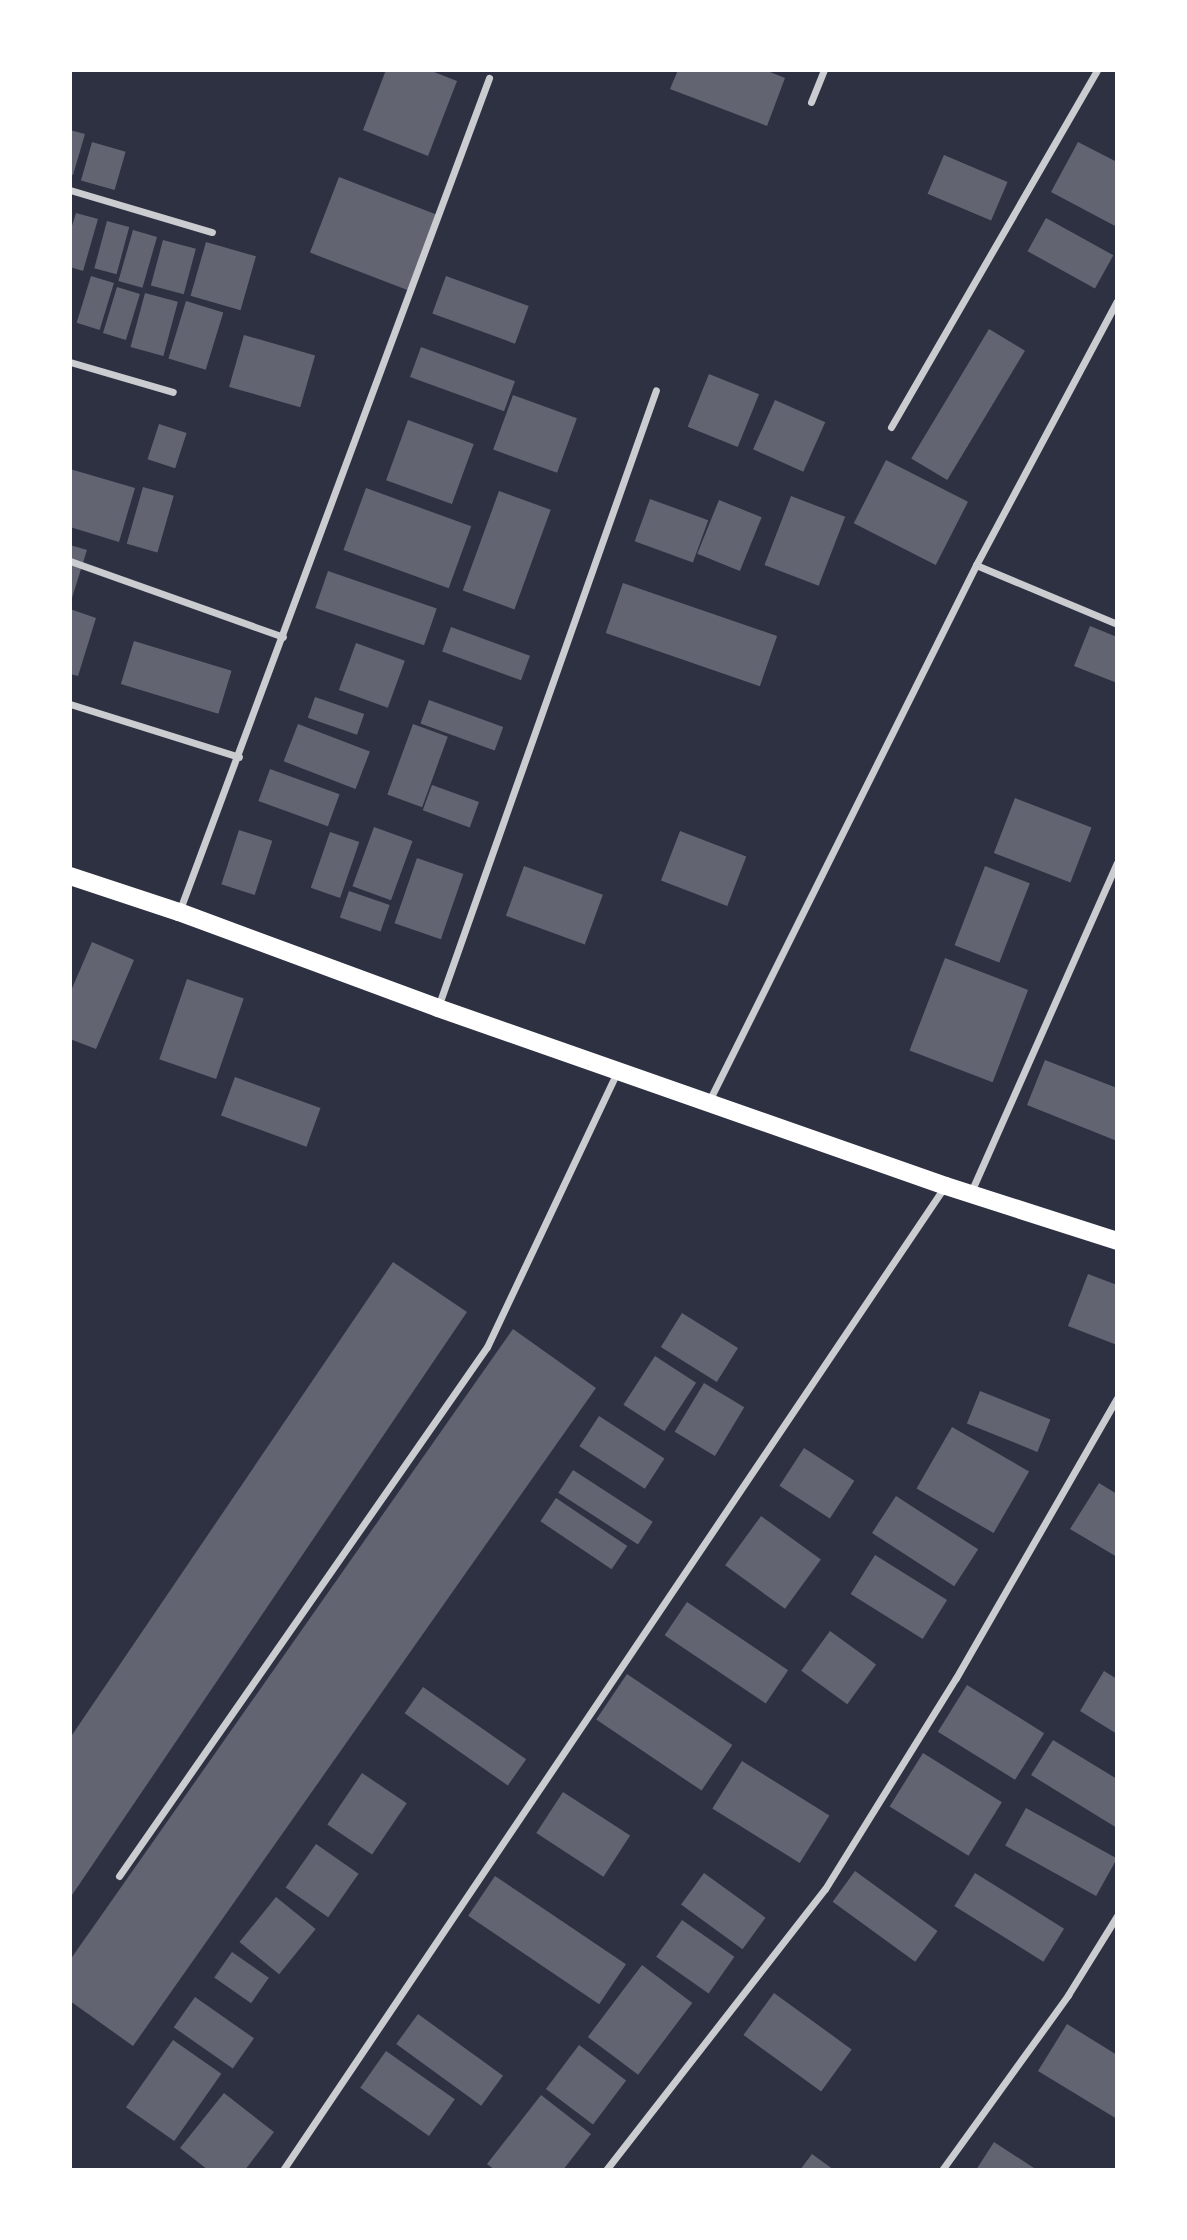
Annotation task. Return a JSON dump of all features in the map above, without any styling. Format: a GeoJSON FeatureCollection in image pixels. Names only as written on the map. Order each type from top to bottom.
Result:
{"type":"FeatureCollection","features":[{"type":"Feature","properties":{"kind":"main road"},"geometry":{"type":"LineString","coordinates":[[70,876],[179,912],[438,1008],[946,1186],[1117,1241]]}},
{"type":"Feature","properties":{"kind":"street"},"geometry":{"type":"LineString","coordinates":[[811,102],[824,70]]}},
{"type":"Feature","properties":{"kind":"street"},"geometry":{"type":"LineString","coordinates":[[891,427],[1097,70]]}},
{"type":"Feature","properties":{"kind":"street"},"geometry":{"type":"LineString","coordinates":[[179,912],[239,757],[489,78]]}},
{"type":"Feature","properties":{"kind":"street"},"geometry":{"type":"LineString","coordinates":[[70,190],[212,232]]}},
{"type":"Feature","properties":{"kind":"street"},"geometry":{"type":"LineString","coordinates":[[709,1101],[976,565],[1117,301]]}},
{"type":"Feature","properties":{"kind":"street"},"geometry":{"type":"LineString","coordinates":[[70,362],[173,392]]}},
{"type":"Feature","properties":{"kind":"street"},"geometry":{"type":"LineString","coordinates":[[438,1008],[656,390]]}},
{"type":"Feature","properties":{"kind":"street"},"geometry":{"type":"LineString","coordinates":[[70,561],[283,637]]}},
{"type":"Feature","properties":{"kind":"street"},"geometry":{"type":"LineString","coordinates":[[976,565],[1117,624]]}},
{"type":"Feature","properties":{"kind":"street"},"geometry":{"type":"LineString","coordinates":[[70,704],[239,757]]}},
{"type":"Feature","properties":{"kind":"street"},"geometry":{"type":"LineString","coordinates":[[970,1194],[1117,863]]}},
{"type":"Feature","properties":{"kind":"street"},"geometry":{"type":"LineString","coordinates":[[120,1876],[486,1347],[618,1069]]}},
{"type":"Feature","properties":{"kind":"street"},"geometry":{"type":"LineString","coordinates":[[284,2170],[946,1186]]}},
{"type":"Feature","properties":{"kind":"street"},"geometry":{"type":"LineString","coordinates":[[606,2170],[825,1889],[956,1678],[1117,1398]]}},
{"type":"Feature","properties":{"kind":"street"},"geometry":{"type":"LineString","coordinates":[[942,2170],[1068,1995],[1117,1916]]}},
{"type":"Feature","properties":{"kind":"building"},"geometry":{"type":"Polygon","coordinates":[[[386,70],[429,70],[457,81],[428,156],[363,130],[386,70]]]}},
{"type":"Feature","properties":{"kind":"building"},"geometry":{"type":"Polygon","coordinates":[[[678,70],[765,70],[785,78],[767,126],[670,89],[678,70]]]}},
{"type":"Feature","properties":{"kind":"building"},"geometry":{"type":"Polygon","coordinates":[[[70,130],[85,134],[73,175],[70,174],[70,130]]]}},
{"type":"Feature","properties":{"kind":"building"},"geometry":{"type":"Polygon","coordinates":[[[92,142],[126,152],[115,190],[81,180],[92,142]]]}},
{"type":"Feature","properties":{"kind":"building"},"geometry":{"type":"Polygon","coordinates":[[[1078,142],[1117,162],[1117,227],[1051,192],[1078,142]]]}},
{"type":"Feature","properties":{"kind":"building"},"geometry":{"type":"Polygon","coordinates":[[[944,155],[1008,182],[991,221],[928,194],[944,155]]]}},
{"type":"Feature","properties":{"kind":"building"},"geometry":{"type":"Polygon","coordinates":[[[339,177],[437,215],[408,290],[310,253],[339,177]]]}},
{"type":"Feature","properties":{"kind":"building"},"geometry":{"type":"Polygon","coordinates":[[[76,213],[98,219],[83,271],[70,267],[70,232],[76,213]]]}},
{"type":"Feature","properties":{"kind":"building"},"geometry":{"type":"Polygon","coordinates":[[[1046,218],[1113,255],[1095,289],[1028,251],[1046,218]]]}},
{"type":"Feature","properties":{"kind":"building"},"geometry":{"type":"Polygon","coordinates":[[[107,221],[129,227],[117,274],[94,268],[107,221]]]}},
{"type":"Feature","properties":{"kind":"building"},"geometry":{"type":"Polygon","coordinates":[[[133,230],[157,237],[142,288],[118,281],[133,230]]]}},
{"type":"Feature","properties":{"kind":"building"},"geometry":{"type":"Polygon","coordinates":[[[163,240],[196,249],[184,294],[151,285],[163,240]]]}},
{"type":"Feature","properties":{"kind":"building"},"geometry":{"type":"Polygon","coordinates":[[[206,242],[256,256],[241,310],[191,296],[206,242]]]}},
{"type":"Feature","properties":{"kind":"building"},"geometry":{"type":"Polygon","coordinates":[[[91,276],[114,283],[100,330],[77,323],[91,276]]]}},
{"type":"Feature","properties":{"kind":"building"},"geometry":{"type":"Polygon","coordinates":[[[446,276],[529,306],[515,344],[432,314],[446,276]]]}},
{"type":"Feature","properties":{"kind":"building"},"geometry":{"type":"Polygon","coordinates":[[[117,287],[140,294],[126,340],[103,333],[117,287]]]}},
{"type":"Feature","properties":{"kind":"building"},"geometry":{"type":"Polygon","coordinates":[[[145,293],[178,302],[163,356],[131,347],[145,293]]]}},
{"type":"Feature","properties":{"kind":"building"},"geometry":{"type":"Polygon","coordinates":[[[186,301],[223,312],[206,370],[168,358],[186,301]]]}},
{"type":"Feature","properties":{"kind":"building"},"geometry":{"type":"Polygon","coordinates":[[[989,329],[1025,351],[947,480],[911,458],[989,329]]]}},
{"type":"Feature","properties":{"kind":"building"},"geometry":{"type":"Polygon","coordinates":[[[244,335],[315,355],[300,407],[229,387],[244,335]]]}},
{"type":"Feature","properties":{"kind":"building"},"geometry":{"type":"Polygon","coordinates":[[[421,347],[515,381],[504,411],[410,377],[421,347]]]}},
{"type":"Feature","properties":{"kind":"building"},"geometry":{"type":"Polygon","coordinates":[[[709,374],[759,394],[738,447],[688,427],[709,374]]]}},
{"type":"Feature","properties":{"kind":"building"},"geometry":{"type":"Polygon","coordinates":[[[513,395],[577,418],[557,473],[493,450],[513,395]]]}},
{"type":"Feature","properties":{"kind":"building"},"geometry":{"type":"Polygon","coordinates":[[[775,400],[825,422],[803,472],[753,449],[775,400]]]}},
{"type":"Feature","properties":{"kind":"building"},"geometry":{"type":"Polygon","coordinates":[[[408,420],[474,444],[452,504],[386,480],[408,420]]]}},
{"type":"Feature","properties":{"kind":"building"},"geometry":{"type":"Polygon","coordinates":[[[159,424],[187,433],[175,468],[148,459],[159,424]]]}},
{"type":"Feature","properties":{"kind":"building"},"geometry":{"type":"Polygon","coordinates":[[[886,460],[968,502],[936,565],[854,523],[886,460]]]}},
{"type":"Feature","properties":{"kind":"building"},"geometry":{"type":"Polygon","coordinates":[[[70,469],[135,488],[119,542],[70,527],[70,469]]]}},
{"type":"Feature","properties":{"kind":"building"},"geometry":{"type":"Polygon","coordinates":[[[143,487],[174,496],[157,553],[127,544],[143,487]]]}},
{"type":"Feature","properties":{"kind":"building"},"geometry":{"type":"Polygon","coordinates":[[[366,488],[471,526],[449,588],[343,550],[366,488]]]}},
{"type":"Feature","properties":{"kind":"building"},"geometry":{"type":"Polygon","coordinates":[[[499,491],[551,510],[514,609],[463,591],[499,491]]]}},
{"type":"Feature","properties":{"kind":"building"},"geometry":{"type":"Polygon","coordinates":[[[791,496],[845,517],[819,586],[764,565],[791,496]]]}},
{"type":"Feature","properties":{"kind":"building"},"geometry":{"type":"Polygon","coordinates":[[[650,499],[708,520],[693,562],[635,541],[650,499]]]}},
{"type":"Feature","properties":{"kind":"building"},"geometry":{"type":"Polygon","coordinates":[[[719,500],[762,517],[740,571],[697,554],[719,500]]]}},
{"type":"Feature","properties":{"kind":"building"},"geometry":{"type":"Polygon","coordinates":[[[70,545],[87,550],[71,601],[70,601],[70,545]]]}},
{"type":"Feature","properties":{"kind":"building"},"geometry":{"type":"Polygon","coordinates":[[[328,571],[437,608],[424,645],[315,608],[328,571]]]}},
{"type":"Feature","properties":{"kind":"building"},"geometry":{"type":"Polygon","coordinates":[[[623,583],[777,636],[760,686],[606,633],[623,583]]]}},
{"type":"Feature","properties":{"kind":"building"},"geometry":{"type":"Polygon","coordinates":[[[70,609],[96,618],[78,676],[70,674],[70,609]]]}},
{"type":"Feature","properties":{"kind":"building"},"geometry":{"type":"Polygon","coordinates":[[[1090,626],[1117,637],[1117,683],[1074,666],[1090,626]]]}},
{"type":"Feature","properties":{"kind":"building"},"geometry":{"type":"Polygon","coordinates":[[[451,627],[530,656],[521,680],[442,651],[451,627]]]}},
{"type":"Feature","properties":{"kind":"building"},"geometry":{"type":"Polygon","coordinates":[[[134,641],[232,671],[218,714],[121,684],[134,641]]]}},
{"type":"Feature","properties":{"kind":"building"},"geometry":{"type":"Polygon","coordinates":[[[356,643],[405,661],[388,708],[339,690],[356,643]]]}},
{"type":"Feature","properties":{"kind":"building"},"geometry":{"type":"Polygon","coordinates":[[[315,697],[364,714],[357,735],[308,718],[315,697]]]}},
{"type":"Feature","properties":{"kind":"building"},"geometry":{"type":"Polygon","coordinates":[[[429,700],[503,727],[495,751],[420,723],[429,700]]]}},
{"type":"Feature","properties":{"kind":"building"},"geometry":{"type":"Polygon","coordinates":[[[298,724],[370,752],[356,789],[284,761],[298,724]]]}},
{"type":"Feature","properties":{"kind":"building"},"geometry":{"type":"Polygon","coordinates":[[[413,724],[448,737],[422,807],[387,794],[413,724]]]}},
{"type":"Feature","properties":{"kind":"building"},"geometry":{"type":"Polygon","coordinates":[[[270,769],[340,794],[328,826],[258,801],[270,769]]]}},
{"type":"Feature","properties":{"kind":"building"},"geometry":{"type":"Polygon","coordinates":[[[432,785],[479,802],[470,827],[423,810],[432,785]]]}},
{"type":"Feature","properties":{"kind":"building"},"geometry":{"type":"Polygon","coordinates":[[[1015,798],[1092,827],[1070,882],[994,853],[1015,798]]]}},
{"type":"Feature","properties":{"kind":"building"},"geometry":{"type":"Polygon","coordinates":[[[374,827],[413,841],[391,900],[352,886],[374,827]]]}},
{"type":"Feature","properties":{"kind":"building"},"geometry":{"type":"Polygon","coordinates":[[[239,830],[272,841],[255,895],[221,884],[239,830]]]}},
{"type":"Feature","properties":{"kind":"building"},"geometry":{"type":"Polygon","coordinates":[[[680,831],[746,856],[727,906],[661,880],[680,831]]]}},
{"type":"Feature","properties":{"kind":"building"},"geometry":{"type":"Polygon","coordinates":[[[330,832],[359,842],[340,898],[311,888],[330,832]]]}},
{"type":"Feature","properties":{"kind":"building"},"geometry":{"type":"Polygon","coordinates":[[[417,858],[463,874],[441,939],[395,923],[417,858]]]}},
{"type":"Feature","properties":{"kind":"building"},"geometry":{"type":"Polygon","coordinates":[[[524,866],[603,895],[585,945],[506,916],[524,866]]]}},
{"type":"Feature","properties":{"kind":"building"},"geometry":{"type":"Polygon","coordinates":[[[985,866],[1030,883],[999,963],[955,945],[985,866]]]}},
{"type":"Feature","properties":{"kind":"building"},"geometry":{"type":"Polygon","coordinates":[[[349,891],[390,905],[381,931],[340,917],[349,891]]]}},
{"type":"Feature","properties":{"kind":"building"},"geometry":{"type":"Polygon","coordinates":[[[92,942],[134,960],[96,1049],[70,1039],[70,993],[92,942]]]}},
{"type":"Feature","properties":{"kind":"building"},"geometry":{"type":"Polygon","coordinates":[[[945,958],[1028,990],[993,1082],[910,1050],[945,958]]]}},
{"type":"Feature","properties":{"kind":"building"},"geometry":{"type":"Polygon","coordinates":[[[187,979],[244,999],[216,1079],[159,1059],[187,979]]]}},
{"type":"Feature","properties":{"kind":"building"},"geometry":{"type":"Polygon","coordinates":[[[1045,1060],[1117,1088],[1117,1141],[1027,1105],[1045,1060]]]}},
{"type":"Feature","properties":{"kind":"building"},"geometry":{"type":"Polygon","coordinates":[[[235,1077],[321,1108],[306,1147],[221,1116],[235,1077]]]}},
{"type":"Feature","properties":{"kind":"building"},"geometry":{"type":"Polygon","coordinates":[[[393,1262],[467,1312],[70,1898],[70,1738],[393,1262]]]}},
{"type":"Feature","properties":{"kind":"building"},"geometry":{"type":"Polygon","coordinates":[[[1088,1274],[1117,1285],[1117,1345],[1068,1326],[1088,1274]]]}},
{"type":"Feature","properties":{"kind":"building"},"geometry":{"type":"Polygon","coordinates":[[[682,1313],[738,1348],[717,1382],[661,1347],[682,1313]]]}},
{"type":"Feature","properties":{"kind":"building"},"geometry":{"type":"Polygon","coordinates":[[[513,1329],[596,1388],[133,2046],[70,2001],[70,1960],[513,1329]]]}},
{"type":"Feature","properties":{"kind":"building"},"geometry":{"type":"Polygon","coordinates":[[[655,1356],[696,1383],[665,1431],[623,1405],[655,1356]]]}},
{"type":"Feature","properties":{"kind":"building"},"geometry":{"type":"Polygon","coordinates":[[[704,1383],[744,1407],[715,1456],[675,1432],[704,1383]]]}},
{"type":"Feature","properties":{"kind":"building"},"geometry":{"type":"Polygon","coordinates":[[[980,1391],[1050,1419],[1037,1452],[967,1423],[980,1391]]]}},
{"type":"Feature","properties":{"kind":"building"},"geometry":{"type":"Polygon","coordinates":[[[599,1416],[664,1458],[645,1489],[579,1446],[599,1416]]]}},
{"type":"Feature","properties":{"kind":"building"},"geometry":{"type":"Polygon","coordinates":[[[952,1427],[1029,1472],[994,1533],[916,1488],[952,1427]]]}},
{"type":"Feature","properties":{"kind":"building"},"geometry":{"type":"Polygon","coordinates":[[[804,1448],[854,1481],[830,1518],[779,1486],[804,1448]]]}},
{"type":"Feature","properties":{"kind":"building"},"geometry":{"type":"Polygon","coordinates":[[[573,1470],[653,1522],[638,1544],[558,1493],[573,1470]]]}},
{"type":"Feature","properties":{"kind":"building"},"geometry":{"type":"Polygon","coordinates":[[[1099,1483],[1117,1494],[1117,1557],[1070,1529],[1099,1483]]]}},
{"type":"Feature","properties":{"kind":"building"},"geometry":{"type":"Polygon","coordinates":[[[896,1496],[978,1549],[954,1586],[872,1533],[896,1496]]]}},
{"type":"Feature","properties":{"kind":"building"},"geometry":{"type":"Polygon","coordinates":[[[556,1498],[627,1546],[612,1569],[540,1521],[556,1498]]]}},
{"type":"Feature","properties":{"kind":"building"},"geometry":{"type":"Polygon","coordinates":[[[761,1516],[821,1559],[785,1609],[725,1565],[761,1516]]]}},
{"type":"Feature","properties":{"kind":"building"},"geometry":{"type":"Polygon","coordinates":[[[875,1555],[947,1600],[923,1639],[851,1594],[875,1555]]]}},
{"type":"Feature","properties":{"kind":"building"},"geometry":{"type":"Polygon","coordinates":[[[687,1602],[788,1670],[766,1703],[665,1635],[687,1602]]]}},
{"type":"Feature","properties":{"kind":"building"},"geometry":{"type":"Polygon","coordinates":[[[830,1631],[876,1665],[847,1704],[801,1671],[830,1631]]]}},
{"type":"Feature","properties":{"kind":"building"},"geometry":{"type":"Polygon","coordinates":[[[1104,1671],[1117,1679],[1117,1734],[1080,1711],[1104,1671]]]}},
{"type":"Feature","properties":{"kind":"building"},"geometry":{"type":"Polygon","coordinates":[[[627,1674],[732,1745],[702,1791],[596,1720],[627,1674]]]}},
{"type":"Feature","properties":{"kind":"building"},"geometry":{"type":"Polygon","coordinates":[[[967,1685],[1044,1733],[1015,1780],[938,1732],[967,1685]]]}},
{"type":"Feature","properties":{"kind":"building"},"geometry":{"type":"Polygon","coordinates":[[[423,1687],[526,1759],[508,1785],[405,1713],[423,1687]]]}},
{"type":"Feature","properties":{"kind":"building"},"geometry":{"type":"Polygon","coordinates":[[[1053,1740],[1117,1779],[1117,1828],[1031,1775],[1053,1740]]]}},
{"type":"Feature","properties":{"kind":"building"},"geometry":{"type":"Polygon","coordinates":[[[923,1753],[1002,1802],[968,1856],[890,1806],[923,1753]]]}},
{"type":"Feature","properties":{"kind":"building"},"geometry":{"type":"Polygon","coordinates":[[[742,1761],[829,1816],[800,1863],[712,1808],[742,1761]]]}},
{"type":"Feature","properties":{"kind":"building"},"geometry":{"type":"Polygon","coordinates":[[[362,1773],[407,1803],[372,1855],[327,1824],[362,1773]]]}},
{"type":"Feature","properties":{"kind":"building"},"geometry":{"type":"Polygon","coordinates":[[[563,1792],[630,1836],[603,1877],[536,1833],[563,1792]]]}},
{"type":"Feature","properties":{"kind":"building"},"geometry":{"type":"Polygon","coordinates":[[[1026,1808],[1117,1858],[1096,1896],[1005,1846],[1026,1808]]]}},
{"type":"Feature","properties":{"kind":"building"},"geometry":{"type":"Polygon","coordinates":[[[316,1844],[359,1874],[328,1917],[286,1887],[316,1844]]]}},
{"type":"Feature","properties":{"kind":"building"},"geometry":{"type":"Polygon","coordinates":[[[855,1871],[938,1931],[915,1962],[833,1902],[855,1871]]]}},
{"type":"Feature","properties":{"kind":"building"},"geometry":{"type":"Polygon","coordinates":[[[704,1873],[765,1918],[743,1949],[681,1905],[704,1873]]]}},
{"type":"Feature","properties":{"kind":"building"},"geometry":{"type":"Polygon","coordinates":[[[975,1873],[1064,1929],[1043,1962],[954,1906],[975,1873]]]}},
{"type":"Feature","properties":{"kind":"building"},"geometry":{"type":"Polygon","coordinates":[[[495,1876],[626,1964],[599,2004],[468,1916],[495,1876]]]}},
{"type":"Feature","properties":{"kind":"building"},"geometry":{"type":"Polygon","coordinates":[[[276,1897],[316,1929],[279,1974],[239,1942],[276,1897]]]}},
{"type":"Feature","properties":{"kind":"building"},"geometry":{"type":"Polygon","coordinates":[[[682,1920],[734,1957],[709,1994],[656,1957],[682,1920]]]}},
{"type":"Feature","properties":{"kind":"building"},"geometry":{"type":"Polygon","coordinates":[[[232,1952],[269,1978],[251,2003],[214,1977],[232,1952]]]}},
{"type":"Feature","properties":{"kind":"building"},"geometry":{"type":"Polygon","coordinates":[[[642,1965],[692,2003],[638,2075],[588,2037],[642,1965]]]}},
{"type":"Feature","properties":{"kind":"building"},"geometry":{"type":"Polygon","coordinates":[[[774,1993],[852,2049],[821,2091],[743,2035],[774,1993]]]}},
{"type":"Feature","properties":{"kind":"building"},"geometry":{"type":"Polygon","coordinates":[[[195,1997],[254,2038],[233,2069],[174,2027],[195,1997]]]}},
{"type":"Feature","properties":{"kind":"building"},"geometry":{"type":"Polygon","coordinates":[[[418,2014],[503,2076],[481,2106],[396,2044],[418,2014]]]}},
{"type":"Feature","properties":{"kind":"building"},"geometry":{"type":"Polygon","coordinates":[[[1067,2024],[1117,2055],[1117,2119],[1038,2071],[1067,2024]]]}},
{"type":"Feature","properties":{"kind":"building"},"geometry":{"type":"Polygon","coordinates":[[[173,2040],[221,2074],[174,2141],[126,2107],[173,2040]]]}},
{"type":"Feature","properties":{"kind":"building"},"geometry":{"type":"Polygon","coordinates":[[[579,2045],[626,2081],[593,2124],[546,2089],[579,2045]]]}},
{"type":"Feature","properties":{"kind":"building"},"geometry":{"type":"Polygon","coordinates":[[[386,2051],[455,2099],[429,2136],[360,2088],[386,2051]]]}},
{"type":"Feature","properties":{"kind":"building"},"geometry":{"type":"Polygon","coordinates":[[[224,2093],[274,2132],[245,2170],[208,2170],[180,2148],[224,2093]]]}},
{"type":"Feature","properties":{"kind":"building"},"geometry":{"type":"Polygon","coordinates":[[[541,2095],[591,2134],[563,2170],[495,2170],[487,2164],[541,2095]]]}},
{"type":"Feature","properties":{"kind":"building"},"geometry":{"type":"Polygon","coordinates":[[[994,2142],[1037,2170],[976,2170],[994,2142]]]}},
{"type":"Feature","properties":{"kind":"building"},"geometry":{"type":"Polygon","coordinates":[[[812,2154],[834,2170],[800,2170],[812,2154]]]}}]}
